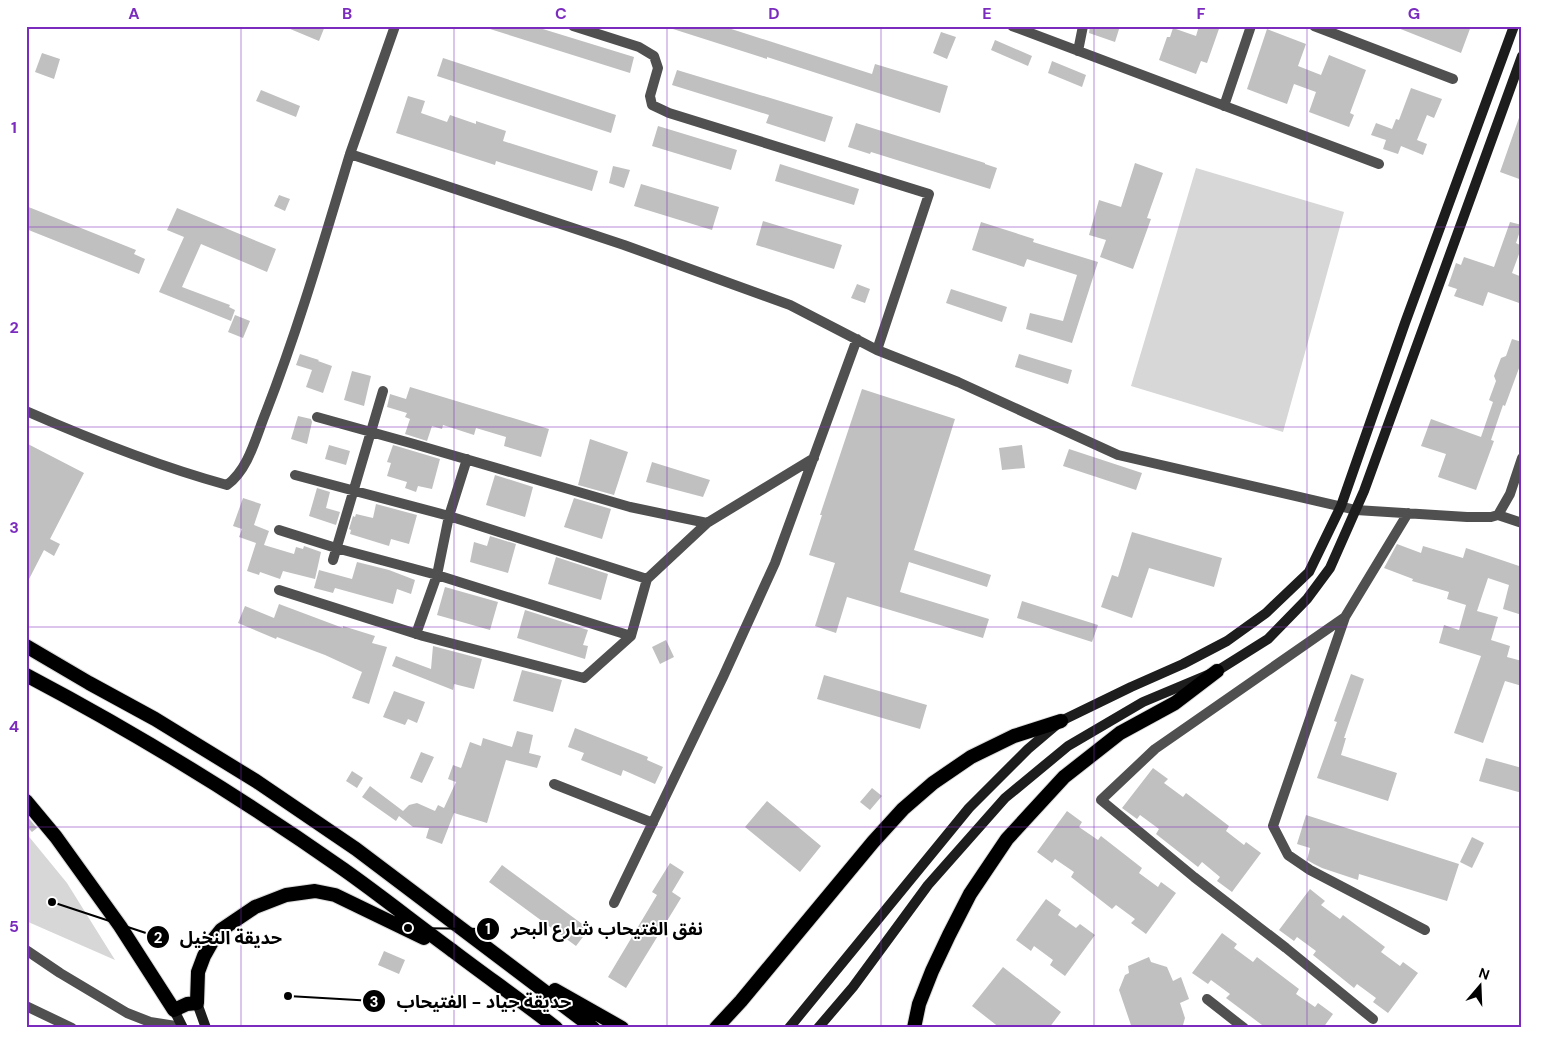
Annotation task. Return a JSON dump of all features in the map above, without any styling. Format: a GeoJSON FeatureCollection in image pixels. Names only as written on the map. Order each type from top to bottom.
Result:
{"type":"FeatureCollection","features":[{"type":"Feature","properties":{"kind":"highway"},"geometry":{"type":"LineString","coordinates":[[26,646],[155,719],[256,781],[356,849],[593,1028]]}},
{"type":"Feature","properties":{"kind":"highway"},"geometry":{"type":"LineString","coordinates":[[914,1028],[919,1004],[949,935],[970,894],[1007,840],[1064,777],[1120,733],[1175,703],[1217,670]]}},
{"type":"Feature","properties":{"kind":"highway"},"geometry":{"type":"LineString","coordinates":[[26,676],[95,712],[249,805],[344,870],[508,990],[556,1028]]}},
{"type":"Feature","properties":{"kind":"highway"},"geometry":{"type":"LineString","coordinates":[[716,1028],[903,809],[933,783],[971,757],[1014,736],[1061,721]]}},
{"type":"Feature","properties":{"kind":"highway"},"geometry":{"type":"LineString","coordinates":[[26,801],[56,837],[114,918],[174,1010],[187,1004],[197,1003],[198,972],[204,956],[221,930],[255,907],[286,895],[315,891],[335,894],[454,952]]}},
{"type":"Feature","properties":{"kind":"highway"},"geometry":{"type":"LineString","coordinates":[[505,961],[622,1028]]}},
{"type":"Feature","properties":{"kind":"main road"},"geometry":{"type":"LineString","coordinates":[[789,1028],[969,808],[1028,749],[1061,721],[1183,664],[1227,641],[1266,613],[1309,572],[1341,506],[1405,322],[1514,26]]}},
{"type":"Feature","properties":{"kind":"main road"},"geometry":{"type":"LineString","coordinates":[[818,1028],[853,987],[928,885],[1005,798],[1068,746],[1143,702],[1217,670],[1268,638],[1307,599],[1330,568],[1356,510],[1522,56]]}},
{"type":"Feature","properties":{"kind":"main road"},"geometry":{"type":"LineString","coordinates":[[197,1003],[206,1028]]}},
{"type":"Feature","properties":{"kind":"main road"},"geometry":{"type":"LineString","coordinates":[[174,1010],[183,1027]]}},
{"type":"Feature","properties":{"kind":"street"},"geometry":{"type":"LineString","coordinates":[[26,411],[77,433],[184,473],[228,485],[236,478],[248,456],[288,356],[350,154],[395,26]]}},
{"type":"Feature","properties":{"kind":"street"},"geometry":{"type":"LineString","coordinates":[[573,26],[639,47],[654,56],[658,68],[650,96],[652,105],[669,113],[929,194],[877,350]]}},
{"type":"Feature","properties":{"kind":"street"},"geometry":{"type":"LineString","coordinates":[[1012,26],[1379,164]]}},
{"type":"Feature","properties":{"kind":"street"},"geometry":{"type":"LineString","coordinates":[[1078,51],[1083,26]]}},
{"type":"Feature","properties":{"kind":"street"},"geometry":{"type":"LineString","coordinates":[[1224,106],[1251,26]]}},
{"type":"Feature","properties":{"kind":"street"},"geometry":{"type":"LineString","coordinates":[[1314,26],[1453,79]]}},
{"type":"Feature","properties":{"kind":"street"},"geometry":{"type":"LineString","coordinates":[[350,154],[624,245],[790,304],[877,350],[958,382],[1118,455],[1356,510],[1467,518],[1498,515],[1522,523]]}},
{"type":"Feature","properties":{"kind":"street"},"geometry":{"type":"LineString","coordinates":[[614,903],[723,677],[775,563],[856,339]]}},
{"type":"Feature","properties":{"kind":"street"},"geometry":{"type":"LineString","coordinates":[[333,560],[383,391]]}},
{"type":"Feature","properties":{"kind":"street"},"geometry":{"type":"LineString","coordinates":[[316,417],[630,507],[707,523]]}},
{"type":"Feature","properties":{"kind":"street"},"geometry":{"type":"LineString","coordinates":[[279,590],[416,634],[584,678],[631,636],[647,579],[707,523],[814,458]]}},
{"type":"Feature","properties":{"kind":"street"},"geometry":{"type":"LineString","coordinates":[[1498,515],[1510,494],[1522,458]]}},
{"type":"Feature","properties":{"kind":"street"},"geometry":{"type":"LineString","coordinates":[[416,634],[437,575],[448,516],[467,459]]}},
{"type":"Feature","properties":{"kind":"street"},"geometry":{"type":"LineString","coordinates":[[295,475],[448,516],[647,579]]}},
{"type":"Feature","properties":{"kind":"street"},"geometry":{"type":"LineString","coordinates":[[1408,513],[1345,617],[1273,826],[1288,855],[1310,870],[1426,930]]}},
{"type":"Feature","properties":{"kind":"street"},"geometry":{"type":"LineString","coordinates":[[279,530],[336,548],[437,575],[631,636]]}},
{"type":"Feature","properties":{"kind":"street"},"geometry":{"type":"LineString","coordinates":[[1345,617],[1155,749],[1101,800],[1194,878],[1286,948],[1373,1019]]}},
{"type":"Feature","properties":{"kind":"street"},"geometry":{"type":"LineString","coordinates":[[554,784],[652,823]]}},
{"type":"Feature","properties":{"kind":"street"},"geometry":{"type":"LineString","coordinates":[[26,950],[126,1013],[150,1022],[183,1027]]}},
{"type":"Feature","properties":{"kind":"street"},"geometry":{"type":"LineString","coordinates":[[1207,999],[1244,1028]]}},
{"type":"Feature","properties":{"kind":"street"},"geometry":{"type":"LineString","coordinates":[[26,1006],[72,1028]]}},
{"type":"Feature","properties":{"kind":"shaded area"},"geometry":{"type":"Polygon","coordinates":[[[1196,168],[1344,212],[1283,432],[1131,386],[1196,168]]]}},
{"type":"Feature","properties":{"kind":"shaded area"},"geometry":{"type":"Polygon","coordinates":[[[26,833],[67,883],[115,960],[26,921],[26,833]]]}},
{"type":"Feature","properties":{"kind":"building"},"geometry":{"type":"Polygon","coordinates":[[[283,26],[325,26],[319,41],[283,26]]]}},
{"type":"Feature","properties":{"kind":"building"},"geometry":{"type":"Polygon","coordinates":[[[491,26],[533,26],[634,57],[630,73],[490,29],[491,26]]]}},
{"type":"Feature","properties":{"kind":"building"},"geometry":{"type":"Polygon","coordinates":[[[673,26],[722,26],[872,74],[875,64],[948,86],[940,113],[767,57],[767,59],[673,29],[673,26]]]}},
{"type":"Feature","properties":{"kind":"building"},"geometry":{"type":"Polygon","coordinates":[[[1090,26],[1120,26],[1115,42],[1089,33],[1090,26]]]}},
{"type":"Feature","properties":{"kind":"building"},"geometry":{"type":"Polygon","coordinates":[[[1199,26],[1220,26],[1207,63],[1201,61],[1196,74],[1159,60],[1167,37],[1170,37],[1173,28],[1196,36],[1199,26]]]}},
{"type":"Feature","properties":{"kind":"building"},"geometry":{"type":"Polygon","coordinates":[[[1393,26],[1471,26],[1461,53],[1393,26]]]}},
{"type":"Feature","properties":{"kind":"building"},"geometry":{"type":"Polygon","coordinates":[[[1267,29],[1306,44],[1298,66],[1321,75],[1329,55],[1366,70],[1350,113],[1354,115],[1349,127],[1309,112],[1316,92],[1294,84],[1287,104],[1247,89],[1267,29]]]}},
{"type":"Feature","properties":{"kind":"building"},"geometry":{"type":"Polygon","coordinates":[[[941,32],[956,37],[947,59],[933,53],[941,32]]]}},
{"type":"Feature","properties":{"kind":"building"},"geometry":{"type":"Polygon","coordinates":[[[995,40],[1032,56],[1028,66],[991,50],[995,40]]]}},
{"type":"Feature","properties":{"kind":"building"},"geometry":{"type":"Polygon","coordinates":[[[42,53],[60,59],[54,79],[35,72],[42,53]]]}},
{"type":"Feature","properties":{"kind":"building"},"geometry":{"type":"Polygon","coordinates":[[[443,58],[616,115],[611,133],[437,76],[443,58]]]}},
{"type":"Feature","properties":{"kind":"building"},"geometry":{"type":"Polygon","coordinates":[[[1052,61],[1086,75],[1082,87],[1048,73],[1052,61]]]}},
{"type":"Feature","properties":{"kind":"building"},"geometry":{"type":"Polygon","coordinates":[[[677,70],[833,117],[825,142],[766,123],[769,115],[672,85],[677,70]]]}},
{"type":"Feature","properties":{"kind":"building"},"geometry":{"type":"Polygon","coordinates":[[[1411,88],[1442,99],[1434,118],[1427,115],[1417,140],[1427,144],[1423,155],[1401,146],[1398,154],[1383,149],[1386,140],[1371,135],[1376,123],[1392,129],[1396,119],[1399,120],[1411,88]]]}},
{"type":"Feature","properties":{"kind":"building"},"geometry":{"type":"Polygon","coordinates":[[[261,90],[300,106],[296,117],[256,101],[261,90]]]}},
{"type":"Feature","properties":{"kind":"building"},"geometry":{"type":"Polygon","coordinates":[[[408,96],[425,101],[421,113],[447,122],[450,115],[476,124],[476,121],[506,131],[503,141],[598,171],[592,191],[496,161],[495,165],[396,133],[408,96]]]}},
{"type":"Feature","properties":{"kind":"building"},"geometry":{"type":"Polygon","coordinates":[[[1520,115],[1522,115],[1522,180],[1500,172],[1520,115]]]}},
{"type":"Feature","properties":{"kind":"building"},"geometry":{"type":"Polygon","coordinates":[[[856,123],[997,168],[990,189],[871,152],[870,154],[848,147],[856,123]]]}},
{"type":"Feature","properties":{"kind":"building"},"geometry":{"type":"Polygon","coordinates":[[[658,126],[737,150],[731,170],[652,146],[658,126]]]}},
{"type":"Feature","properties":{"kind":"building"},"geometry":{"type":"Polygon","coordinates":[[[1135,163],[1163,173],[1147,218],[1151,219],[1133,269],[1100,257],[1106,240],[1089,235],[1099,200],[1121,207],[1135,163]]]}},
{"type":"Feature","properties":{"kind":"building"},"geometry":{"type":"Polygon","coordinates":[[[780,164],[859,189],[854,205],[775,181],[780,164]]]}},
{"type":"Feature","properties":{"kind":"building"},"geometry":{"type":"Polygon","coordinates":[[[613,166],[630,170],[624,188],[609,183],[613,166]]]}},
{"type":"Feature","properties":{"kind":"building"},"geometry":{"type":"Polygon","coordinates":[[[641,184],[719,207],[712,230],[634,206],[641,184]]]}},
{"type":"Feature","properties":{"kind":"building"},"geometry":{"type":"Polygon","coordinates":[[[279,195],[290,199],[285,211],[274,206],[279,195]]]}},
{"type":"Feature","properties":{"kind":"building"},"geometry":{"type":"Polygon","coordinates":[[[26,206],[136,250],[134,254],[145,259],[139,274],[26,229],[26,206]]]}},
{"type":"Feature","properties":{"kind":"building"},"geometry":{"type":"Polygon","coordinates":[[[177,208],[276,249],[267,272],[201,244],[182,287],[230,305],[229,307],[235,310],[231,321],[159,292],[184,237],[167,230],[177,208]]]}},
{"type":"Feature","properties":{"kind":"building"},"geometry":{"type":"Polygon","coordinates":[[[763,221],[842,245],[834,269],[756,245],[763,221]]]}},
{"type":"Feature","properties":{"kind":"building"},"geometry":{"type":"Polygon","coordinates":[[[981,222],[1034,239],[1033,242],[1098,262],[1072,343],[1026,329],[1030,313],[1063,321],[1077,275],[1027,259],[1024,267],[972,250],[981,222]]]}},
{"type":"Feature","properties":{"kind":"building"},"geometry":{"type":"Polygon","coordinates":[[[1510,222],[1522,225],[1516,243],[1522,246],[1512,273],[1522,277],[1522,304],[1488,292],[1483,306],[1454,296],[1457,289],[1448,286],[1456,263],[1461,265],[1464,257],[1494,267],[1510,222]]]}},
{"type":"Feature","properties":{"kind":"building"},"geometry":{"type":"Polygon","coordinates":[[[857,284],[870,289],[865,303],[851,298],[857,284]]]}},
{"type":"Feature","properties":{"kind":"building"},"geometry":{"type":"Polygon","coordinates":[[[951,289],[1007,307],[1002,322],[946,303],[951,289]]]}},
{"type":"Feature","properties":{"kind":"building"},"geometry":{"type":"Polygon","coordinates":[[[235,315],[250,321],[243,338],[228,332],[235,315]]]}},
{"type":"Feature","properties":{"kind":"building"},"geometry":{"type":"Polygon","coordinates":[[[1512,339],[1522,342],[1522,360],[1505,406],[1503,405],[1491,440],[1494,441],[1476,490],[1438,477],[1446,454],[1421,446],[1431,419],[1481,437],[1493,402],[1489,400],[1496,381],[1494,376],[1501,358],[1506,356],[1512,339]]]}},
{"type":"Feature","properties":{"kind":"building"},"geometry":{"type":"Polygon","coordinates":[[[300,354],[332,366],[323,393],[306,387],[312,370],[296,365],[300,354]]]}},
{"type":"Feature","properties":{"kind":"building"},"geometry":{"type":"Polygon","coordinates":[[[1019,354],[1072,370],[1068,384],[1015,367],[1019,354]]]}},
{"type":"Feature","properties":{"kind":"building"},"geometry":{"type":"Polygon","coordinates":[[[352,371],[371,376],[364,406],[344,400],[352,371]]]}},
{"type":"Feature","properties":{"kind":"building"},"geometry":{"type":"Polygon","coordinates":[[[410,387],[549,429],[541,457],[504,446],[506,437],[476,428],[474,435],[443,425],[442,429],[432,426],[427,441],[405,434],[410,419],[405,417],[407,413],[387,407],[390,394],[406,399],[410,387]]]}},
{"type":"Feature","properties":{"kind":"building"},"geometry":{"type":"Polygon","coordinates":[[[862,389],[955,419],[914,550],[991,575],[987,587],[909,562],[900,592],[989,619],[983,638],[847,597],[836,633],[815,626],[835,563],[809,555],[822,515],[820,515],[862,389]]]}},
{"type":"Feature","properties":{"kind":"building"},"geometry":{"type":"Polygon","coordinates":[[[298,416],[311,419],[312,422],[307,444],[291,439],[298,416]]]}},
{"type":"Feature","properties":{"kind":"building"},"geometry":{"type":"Polygon","coordinates":[[[590,439],[628,452],[614,495],[578,485],[590,439]]]}},
{"type":"Feature","properties":{"kind":"building"},"geometry":{"type":"Polygon","coordinates":[[[26,443],[84,473],[50,539],[60,544],[54,556],[44,550],[26,585],[26,443]]]}},
{"type":"Feature","properties":{"kind":"building"},"geometry":{"type":"Polygon","coordinates":[[[329,445],[350,451],[346,465],[325,459],[329,445]]]}},
{"type":"Feature","properties":{"kind":"building"},"geometry":{"type":"Polygon","coordinates":[[[393,445],[440,459],[432,489],[418,486],[416,492],[405,488],[407,482],[387,476],[391,463],[387,462],[393,445]]]}},
{"type":"Feature","properties":{"kind":"building"},"geometry":{"type":"Polygon","coordinates":[[[1022,445],[1025,468],[1002,470],[999,448],[1022,445]]]}},
{"type":"Feature","properties":{"kind":"building"},"geometry":{"type":"Polygon","coordinates":[[[1069,449],[1142,473],[1136,490],[1063,466],[1069,449]]]}},
{"type":"Feature","properties":{"kind":"building"},"geometry":{"type":"Polygon","coordinates":[[[652,462],[710,480],[703,497],[646,482],[652,462]]]}},
{"type":"Feature","properties":{"kind":"building"},"geometry":{"type":"Polygon","coordinates":[[[495,475],[533,487],[525,517],[486,505],[495,475]]]}},
{"type":"Feature","properties":{"kind":"building"},"geometry":{"type":"Polygon","coordinates":[[[317,488],[330,492],[326,508],[340,512],[336,525],[309,516],[317,488]]]}},
{"type":"Feature","properties":{"kind":"building"},"geometry":{"type":"Polygon","coordinates":[[[243,498],[261,504],[254,525],[269,531],[264,545],[294,554],[296,547],[303,549],[304,546],[321,552],[315,579],[283,571],[280,579],[260,572],[259,575],[247,571],[256,543],[239,537],[242,529],[233,526],[243,498]]]}},
{"type":"Feature","properties":{"kind":"building"},"geometry":{"type":"Polygon","coordinates":[[[574,498],[611,509],[602,539],[564,527],[574,498]]]}},
{"type":"Feature","properties":{"kind":"building"},"geometry":{"type":"Polygon","coordinates":[[[376,504],[417,515],[409,544],[391,539],[389,546],[350,534],[351,530],[349,529],[353,516],[355,517],[356,514],[373,518],[376,504]]]}},
{"type":"Feature","properties":{"kind":"building"},"geometry":{"type":"Polygon","coordinates":[[[1132,532],[1222,558],[1214,587],[1149,568],[1132,618],[1101,607],[1112,575],[1118,577],[1132,532]]]}},
{"type":"Feature","properties":{"kind":"building"},"geometry":{"type":"Polygon","coordinates":[[[490,536],[516,544],[508,573],[470,562],[474,542],[487,546],[490,536]]]}},
{"type":"Feature","properties":{"kind":"building"},"geometry":{"type":"Polygon","coordinates":[[[1397,544],[1421,553],[1423,546],[1463,558],[1466,548],[1522,567],[1522,589],[1519,598],[1522,599],[1522,615],[1503,609],[1509,585],[1488,578],[1477,611],[1498,617],[1491,640],[1510,646],[1507,657],[1522,661],[1522,686],[1505,681],[1483,743],[1454,733],[1481,656],[1439,643],[1444,625],[1459,630],[1466,605],[1447,599],[1449,592],[1412,581],[1413,579],[1384,568],[1397,544]]]}},
{"type":"Feature","properties":{"kind":"building"},"geometry":{"type":"Polygon","coordinates":[[[556,557],[608,574],[601,600],[548,584],[556,557]]]}},
{"type":"Feature","properties":{"kind":"building"},"geometry":{"type":"Polygon","coordinates":[[[357,562],[389,570],[415,580],[411,594],[397,589],[393,604],[335,588],[333,593],[314,588],[319,570],[352,579],[357,562]]]}},
{"type":"Feature","properties":{"kind":"building"},"geometry":{"type":"Polygon","coordinates":[[[445,587],[498,602],[490,630],[437,615],[445,587]]]}},
{"type":"Feature","properties":{"kind":"building"},"geometry":{"type":"Polygon","coordinates":[[[1022,601],[1098,625],[1092,642],[1017,618],[1022,601]]]}},
{"type":"Feature","properties":{"kind":"building"},"geometry":{"type":"Polygon","coordinates":[[[279,604],[343,628],[343,626],[375,636],[372,643],[387,647],[369,704],[352,698],[362,672],[325,655],[277,637],[276,639],[238,623],[245,606],[274,618],[279,604]]]}},
{"type":"Feature","properties":{"kind":"building"},"geometry":{"type":"Polygon","coordinates":[[[525,610],[588,630],[583,645],[588,646],[585,659],[517,638],[525,610]]]}},
{"type":"Feature","properties":{"kind":"building"},"geometry":{"type":"Polygon","coordinates":[[[666,640],[674,657],[660,664],[652,647],[666,640]]]}},
{"type":"Feature","properties":{"kind":"building"},"geometry":{"type":"Polygon","coordinates":[[[433,646],[482,659],[474,689],[454,684],[453,690],[392,666],[396,656],[431,669],[433,646]]]}},
{"type":"Feature","properties":{"kind":"building"},"geometry":{"type":"Polygon","coordinates":[[[522,670],[562,680],[553,712],[513,701],[522,670]]]}},
{"type":"Feature","properties":{"kind":"building"},"geometry":{"type":"Polygon","coordinates":[[[1351,674],[1364,679],[1344,738],[1346,738],[1341,755],[1397,773],[1388,801],[1317,778],[1337,722],[1334,721],[1351,674]]]}},
{"type":"Feature","properties":{"kind":"building"},"geometry":{"type":"Polygon","coordinates":[[[824,675],[927,705],[920,729],[817,699],[824,675]]]}},
{"type":"Feature","properties":{"kind":"building"},"geometry":{"type":"Polygon","coordinates":[[[394,691],[425,702],[417,723],[408,719],[405,725],[383,717],[394,691]]]}},
{"type":"Feature","properties":{"kind":"building"},"geometry":{"type":"Polygon","coordinates":[[[575,728],[648,757],[647,760],[663,767],[655,784],[623,770],[621,776],[581,760],[584,753],[568,747],[575,728]]]}},
{"type":"Feature","properties":{"kind":"building"},"geometry":{"type":"Polygon","coordinates":[[[517,731],[533,735],[529,753],[541,756],[537,768],[506,760],[487,823],[454,813],[442,844],[426,838],[429,828],[413,827],[399,816],[396,821],[362,797],[370,786],[403,811],[409,805],[417,803],[435,811],[438,805],[444,808],[456,782],[448,779],[453,765],[461,768],[470,742],[481,746],[483,738],[512,747],[517,731]]]}},
{"type":"Feature","properties":{"kind":"building"},"geometry":{"type":"Polygon","coordinates":[[[421,752],[434,757],[422,783],[410,778],[421,752]]]}},
{"type":"Feature","properties":{"kind":"building"},"geometry":{"type":"Polygon","coordinates":[[[1486,758],[1522,768],[1522,793],[1479,781],[1486,758]]]}},
{"type":"Feature","properties":{"kind":"building"},"geometry":{"type":"Polygon","coordinates":[[[1153,768],[1168,779],[1164,783],[1183,797],[1186,793],[1229,826],[1226,831],[1244,845],[1246,842],[1261,853],[1232,892],[1217,881],[1220,877],[1202,862],[1198,867],[1156,834],[1159,829],[1140,815],[1137,819],[1122,808],[1153,768]]]}},
{"type":"Feature","properties":{"kind":"building"},"geometry":{"type":"Polygon","coordinates":[[[352,771],[363,778],[357,788],[346,781],[352,771]]]}},
{"type":"Feature","properties":{"kind":"building"},"geometry":{"type":"Polygon","coordinates":[[[872,788],[882,796],[870,810],[860,802],[872,788]]]}},
{"type":"Feature","properties":{"kind":"building"},"geometry":{"type":"Polygon","coordinates":[[[767,801],[821,846],[800,872],[745,827],[767,801]]]}},
{"type":"Feature","properties":{"kind":"building"},"geometry":{"type":"Polygon","coordinates":[[[1067,811],[1082,822],[1079,827],[1098,840],[1101,836],[1142,868],[1139,873],[1158,887],[1161,882],[1176,893],[1146,934],[1131,923],[1135,919],[1116,905],[1112,909],[1071,877],[1074,872],[1055,859],[1052,863],[1037,852],[1067,811]]]}},
{"type":"Feature","properties":{"kind":"building"},"geometry":{"type":"Polygon","coordinates":[[[26,815],[37,828],[32,832],[26,826],[26,815]]]}},
{"type":"Feature","properties":{"kind":"building"},"geometry":{"type":"Polygon","coordinates":[[[1306,815],[1459,864],[1447,901],[1359,874],[1358,880],[1322,868],[1307,860],[1310,848],[1297,844],[1306,815]]]}},
{"type":"Feature","properties":{"kind":"building"},"geometry":{"type":"Polygon","coordinates":[[[1472,837],[1484,843],[1472,868],[1460,862],[1472,837]]]}},
{"type":"Feature","properties":{"kind":"building"},"geometry":{"type":"Polygon","coordinates":[[[670,863],[684,872],[672,892],[681,898],[626,988],[608,977],[657,895],[652,892],[670,863]]]}},
{"type":"Feature","properties":{"kind":"building"},"geometry":{"type":"Polygon","coordinates":[[[502,865],[589,929],[576,946],[489,882],[502,865]]]}},
{"type":"Feature","properties":{"kind":"building"},"geometry":{"type":"Polygon","coordinates":[[[1310,889],[1325,901],[1321,905],[1340,919],[1343,915],[1385,947],[1381,952],[1400,966],[1403,962],[1418,973],[1388,1013],[1373,1002],[1376,998],[1357,984],[1354,988],[1313,955],[1316,951],[1297,937],[1294,941],[1279,930],[1310,889]]]}},
{"type":"Feature","properties":{"kind":"building"},"geometry":{"type":"Polygon","coordinates":[[[1046,899],[1061,910],[1058,915],[1076,928],[1080,924],[1095,935],[1065,976],[1050,965],[1053,960],[1034,946],[1031,951],[1016,940],[1046,899]]]}},
{"type":"Feature","properties":{"kind":"building"},"geometry":{"type":"Polygon","coordinates":[[[1222,933],[1237,944],[1234,948],[1253,962],[1257,957],[1299,989],[1296,994],[1315,1007],[1318,1003],[1333,1014],[1323,1028],[1266,1028],[1226,998],[1230,994],[1211,980],[1208,984],[1192,973],[1222,933]]]}},
{"type":"Feature","properties":{"kind":"building"},"geometry":{"type":"Polygon","coordinates":[[[384,951],[405,960],[399,974],[378,965],[384,951]]]}},
{"type":"Feature","properties":{"kind":"building"},"geometry":{"type":"Polygon","coordinates":[[[1149,957],[1151,962],[1167,967],[1173,981],[1181,977],[1189,999],[1180,1003],[1185,1018],[1183,1025],[1174,1028],[1132,1028],[1119,990],[1125,975],[1129,973],[1128,966],[1149,957]]]}},
{"type":"Feature","properties":{"kind":"building"},"geometry":{"type":"Polygon","coordinates":[[[1003,967],[1061,1012],[1049,1028],[1000,1028],[972,1006],[1003,967]]]}},
{"type":"Feature","properties":{"kind":"place","name":"حديقة النخيل"},"geometry":{"type":"Point","coordinates":[52,902]}},
{"type":"Feature","properties":{"kind":"place","name":"نفق الفتيحاب شارع البحر"},"geometry":{"type":"Point","coordinates":[408,928]}},
{"type":"Feature","properties":{"kind":"place","name":"حديقة جياد - الفتيحاب"},"geometry":{"type":"Point","coordinates":[288,996]}}]}
